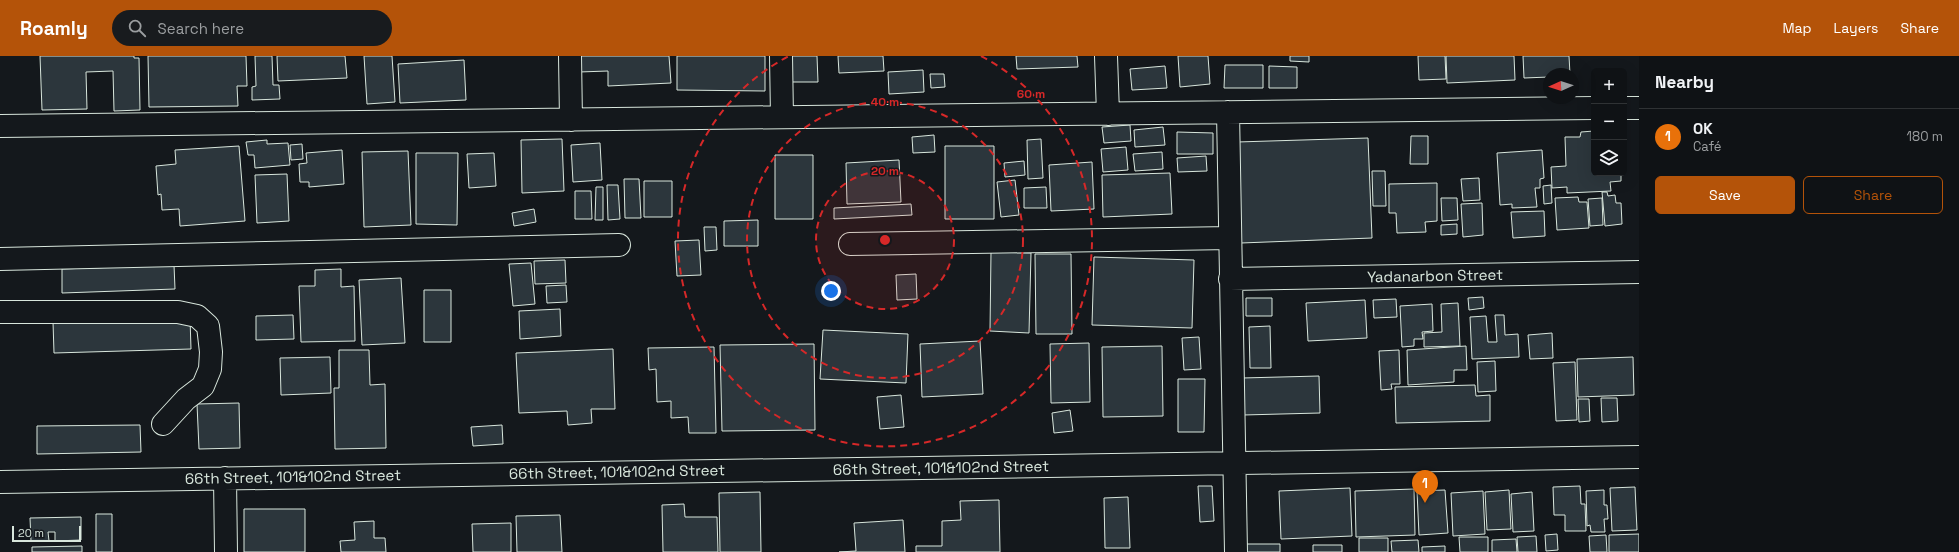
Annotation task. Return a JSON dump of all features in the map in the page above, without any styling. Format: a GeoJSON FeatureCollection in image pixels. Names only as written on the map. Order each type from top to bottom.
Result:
{"type":"FeatureCollection","features":[{"type":"Feature","properties":{"kind":"street"},"geometry":{"type":"LineString","coordinates":[[570,56],[571,120]]}},
{"type":"Feature","properties":{"kind":"street"},"geometry":{"type":"LineString","coordinates":[[781,56],[782,117]]}},
{"type":"Feature","properties":{"kind":"street"},"geometry":{"type":"LineString","coordinates":[[1106,56],[1108,114]]}},
{"type":"Feature","properties":{"kind":"street"},"geometry":{"type":"LineString","coordinates":[[0,126],[1591,108]]}},
{"type":"Feature","properties":{"kind":"street"},"geometry":{"type":"LineString","coordinates":[[1627,108],[1639,108]]}},
{"type":"Feature","properties":{"kind":"street"},"geometry":{"type":"LineString","coordinates":[[1228,112],[1236,552]]}},
{"type":"Feature","properties":{"kind":"street"},"geometry":{"type":"LineString","coordinates":[[850,244],[1230,238]]}},
{"type":"Feature","properties":{"kind":"street"},"geometry":{"type":"LineString","coordinates":[[0,259],[619,245]]}},
{"type":"Feature","properties":{"kind":"street","name":"Yadanarbon Street"},"geometry":{"type":"LineString","coordinates":[[1230,280],[1639,272]]}},
{"type":"Feature","properties":{"kind":"street"},"geometry":{"type":"LineString","coordinates":[[0,312],[178,312],[196,316],[208,326],[211,352],[210,369],[202,386],[186,399],[164,424]]}},
{"type":"Feature","properties":{"kind":"street","name":"66th Street, 101&102nd Street"},"geometry":{"type":"LineString","coordinates":[[0,482],[1639,458]]}},
{"type":"Feature","properties":{"kind":"street"},"geometry":{"type":"LineString","coordinates":[[225,478],[226,552]]}},
{"type":"Feature","properties":{"kind":"building"},"geometry":{"type":"Polygon","coordinates":[[[40,56],[134,56],[134,58],[139,58],[140,110],[114,111],[113,71],[86,72],[87,109],[42,110],[40,56]]]}},
{"type":"Feature","properties":{"kind":"building"},"geometry":{"type":"Polygon","coordinates":[[[148,56],[246,56],[247,86],[237,86],[238,106],[149,107],[148,56]]]}},
{"type":"Feature","properties":{"kind":"building"},"geometry":{"type":"Polygon","coordinates":[[[255,56],[272,56],[273,85],[279,85],[280,99],[252,100],[252,87],[256,86],[255,56]]]}},
{"type":"Feature","properties":{"kind":"building"},"geometry":{"type":"Polygon","coordinates":[[[277,56],[345,56],[347,78],[278,81],[277,56]]]}},
{"type":"Feature","properties":{"kind":"building"},"geometry":{"type":"Polygon","coordinates":[[[364,56],[392,56],[395,102],[367,104],[364,56]]]}},
{"type":"Feature","properties":{"kind":"building"},"geometry":{"type":"Polygon","coordinates":[[[578,56],[669,56],[671,83],[608,86],[608,71],[579,72],[578,56]]]}},
{"type":"Feature","properties":{"kind":"building"},"geometry":{"type":"Polygon","coordinates":[[[677,56],[765,56],[765,91],[677,90],[677,56]]]}},
{"type":"Feature","properties":{"kind":"building"},"geometry":{"type":"Polygon","coordinates":[[[785,56],[817,56],[818,82],[786,82],[785,56]]]}},
{"type":"Feature","properties":{"kind":"building"},"geometry":{"type":"Polygon","coordinates":[[[838,56],[883,56],[884,71],[839,73],[838,56]]]}},
{"type":"Feature","properties":{"kind":"building"},"geometry":{"type":"Polygon","coordinates":[[[1016,56],[1077,56],[1078,67],[1017,69],[1016,56]]]}},
{"type":"Feature","properties":{"kind":"building"},"geometry":{"type":"Polygon","coordinates":[[[1178,56],[1208,56],[1210,84],[1180,87],[1178,56]]]}},
{"type":"Feature","properties":{"kind":"building"},"geometry":{"type":"Polygon","coordinates":[[[1290,56],[1309,56],[1309,62],[1290,61],[1290,56]]]}},
{"type":"Feature","properties":{"kind":"building"},"geometry":{"type":"Polygon","coordinates":[[[1418,56],[1445,56],[1446,79],[1419,80],[1418,56]]]}},
{"type":"Feature","properties":{"kind":"building"},"geometry":{"type":"Polygon","coordinates":[[[1446,56],[1514,56],[1515,80],[1447,83],[1446,56]]]}},
{"type":"Feature","properties":{"kind":"building"},"geometry":{"type":"Polygon","coordinates":[[[1523,56],[1569,56],[1570,68],[1543,68],[1543,77],[1524,78],[1523,56]]]}},
{"type":"Feature","properties":{"kind":"building"},"geometry":{"type":"Polygon","coordinates":[[[464,60],[466,100],[400,103],[398,64],[464,60]]]}},
{"type":"Feature","properties":{"kind":"building"},"geometry":{"type":"Polygon","coordinates":[[[1225,65],[1263,65],[1263,88],[1224,88],[1225,65]]]}},
{"type":"Feature","properties":{"kind":"building"},"geometry":{"type":"Polygon","coordinates":[[[1165,66],[1167,88],[1132,90],[1130,69],[1165,66]]]}},
{"type":"Feature","properties":{"kind":"building"},"geometry":{"type":"Polygon","coordinates":[[[1269,66],[1297,67],[1297,88],[1269,88],[1269,66]]]}},
{"type":"Feature","properties":{"kind":"building"},"geometry":{"type":"Polygon","coordinates":[[[923,70],[924,92],[889,94],[888,72],[923,70]]]}},
{"type":"Feature","properties":{"kind":"building"},"geometry":{"type":"Polygon","coordinates":[[[930,74],[944,74],[945,87],[931,88],[930,74]]]}},
{"type":"Feature","properties":{"kind":"building"},"geometry":{"type":"Polygon","coordinates":[[[1130,125],[1131,141],[1104,143],[1102,127],[1130,125]]]}},
{"type":"Feature","properties":{"kind":"building"},"geometry":{"type":"Polygon","coordinates":[[[1163,127],[1165,145],[1135,147],[1134,130],[1163,127]]]}},
{"type":"Feature","properties":{"kind":"building"},"geometry":{"type":"Polygon","coordinates":[[[1591,131],[1591,176],[1621,176],[1621,181],[1610,182],[1611,191],[1567,193],[1567,187],[1552,188],[1551,167],[1566,166],[1565,137],[1580,137],[1581,132],[1591,131]]]}},
{"type":"Feature","properties":{"kind":"building"},"geometry":{"type":"Polygon","coordinates":[[[1177,132],[1213,133],[1213,154],[1177,154],[1177,132]]]}},
{"type":"Feature","properties":{"kind":"building"},"geometry":{"type":"Polygon","coordinates":[[[934,135],[935,152],[913,153],[912,137],[934,135]]]}},
{"type":"Feature","properties":{"kind":"building"},"geometry":{"type":"Polygon","coordinates":[[[1411,136],[1428,136],[1428,164],[1410,164],[1411,136]]]}},
{"type":"Feature","properties":{"kind":"building"},"geometry":{"type":"Polygon","coordinates":[[[1368,138],[1372,238],[1241,243],[1237,142],[1368,138]]]}},
{"type":"Feature","properties":{"kind":"building"},"geometry":{"type":"Polygon","coordinates":[[[562,139],[564,191],[522,193],[521,140],[562,139]]]}},
{"type":"Feature","properties":{"kind":"building"},"geometry":{"type":"Polygon","coordinates":[[[1041,139],[1043,178],[1028,179],[1027,140],[1041,139]]]}},
{"type":"Feature","properties":{"kind":"building"},"geometry":{"type":"Polygon","coordinates":[[[267,140],[267,144],[288,143],[290,165],[255,168],[254,155],[248,155],[246,142],[267,140]]]}},
{"type":"Feature","properties":{"kind":"building"},"geometry":{"type":"Polygon","coordinates":[[[600,143],[602,180],[573,182],[571,145],[600,143]]]}},
{"type":"Feature","properties":{"kind":"building"},"geometry":{"type":"Polygon","coordinates":[[[302,144],[303,159],[291,160],[290,145],[302,144]]]}},
{"type":"Feature","properties":{"kind":"building"},"geometry":{"type":"Polygon","coordinates":[[[239,146],[245,221],[180,226],[179,209],[162,210],[161,194],[158,195],[156,166],[176,164],[175,150],[239,146]]]}},
{"type":"Feature","properties":{"kind":"building"},"geometry":{"type":"Polygon","coordinates":[[[945,146],[994,146],[994,219],[945,219],[945,146]]]}},
{"type":"Feature","properties":{"kind":"building"},"geometry":{"type":"Polygon","coordinates":[[[1126,147],[1128,170],[1103,172],[1101,149],[1126,147]]]}},
{"type":"Feature","properties":{"kind":"building"},"geometry":{"type":"Polygon","coordinates":[[[342,150],[344,184],[309,187],[309,182],[300,182],[299,164],[307,163],[306,153],[342,150]]]}},
{"type":"Feature","properties":{"kind":"building"},"geometry":{"type":"Polygon","coordinates":[[[1542,150],[1544,178],[1540,179],[1540,188],[1535,188],[1537,207],[1512,208],[1512,204],[1500,205],[1497,153],[1542,150]]]}},
{"type":"Feature","properties":{"kind":"building"},"geometry":{"type":"Polygon","coordinates":[[[408,151],[411,225],[364,227],[362,152],[408,151]]]}},
{"type":"Feature","properties":{"kind":"building"},"geometry":{"type":"Polygon","coordinates":[[[1162,152],[1163,169],[1135,171],[1133,154],[1162,152]]]}},
{"type":"Feature","properties":{"kind":"building"},"geometry":{"type":"Polygon","coordinates":[[[416,153],[458,153],[457,225],[416,224],[416,153]]]}},
{"type":"Feature","properties":{"kind":"building"},"geometry":{"type":"Polygon","coordinates":[[[494,153],[496,186],[469,188],[467,154],[494,153]]]}},
{"type":"Feature","properties":{"kind":"building"},"geometry":{"type":"Polygon","coordinates":[[[775,155],[813,155],[813,219],[775,219],[775,155]]]}},
{"type":"Feature","properties":{"kind":"building"},"geometry":{"type":"Polygon","coordinates":[[[1206,156],[1207,171],[1178,172],[1177,158],[1206,156]]]}},
{"type":"Feature","properties":{"kind":"building"},"geometry":{"type":"Polygon","coordinates":[[[899,160],[901,202],[847,204],[846,163],[899,160]]]}},
{"type":"Feature","properties":{"kind":"building"},"geometry":{"type":"Polygon","coordinates":[[[1024,161],[1025,175],[1005,177],[1004,163],[1024,161]]]}},
{"type":"Feature","properties":{"kind":"building"},"geometry":{"type":"Polygon","coordinates":[[[1092,162],[1094,209],[1051,211],[1049,165],[1092,162]]]}},
{"type":"Feature","properties":{"kind":"building"},"geometry":{"type":"Polygon","coordinates":[[[1372,171],[1385,171],[1386,206],[1373,206],[1372,171]]]}},
{"type":"Feature","properties":{"kind":"building"},"geometry":{"type":"Polygon","coordinates":[[[1170,173],[1172,214],[1103,217],[1102,175],[1170,173]]]}},
{"type":"Feature","properties":{"kind":"building"},"geometry":{"type":"Polygon","coordinates":[[[287,174],[289,221],[257,223],[255,175],[287,174]]]}},
{"type":"Feature","properties":{"kind":"building"},"geometry":{"type":"Polygon","coordinates":[[[1479,178],[1480,200],[1463,201],[1461,179],[1479,178]]]}},
{"type":"Feature","properties":{"kind":"building"},"geometry":{"type":"Polygon","coordinates":[[[624,179],[639,179],[641,218],[625,218],[624,179]]]}},
{"type":"Feature","properties":{"kind":"building"},"geometry":{"type":"Polygon","coordinates":[[[1015,180],[1019,215],[1001,217],[997,182],[1015,180]]]}},
{"type":"Feature","properties":{"kind":"building"},"geometry":{"type":"Polygon","coordinates":[[[644,181],[672,181],[672,217],[644,217],[644,181]]]}},
{"type":"Feature","properties":{"kind":"building"},"geometry":{"type":"Polygon","coordinates":[[[1437,183],[1437,221],[1425,222],[1426,232],[1397,233],[1396,213],[1389,213],[1389,184],[1437,183]]]}},
{"type":"Feature","properties":{"kind":"building"},"geometry":{"type":"Polygon","coordinates":[[[607,185],[618,185],[620,219],[608,220],[607,185]]]}},
{"type":"Feature","properties":{"kind":"building"},"geometry":{"type":"Polygon","coordinates":[[[1551,185],[1552,203],[1544,204],[1543,186],[1551,185]]]}},
{"type":"Feature","properties":{"kind":"building"},"geometry":{"type":"Polygon","coordinates":[[[596,187],[603,187],[603,220],[595,220],[596,187]]]}},
{"type":"Feature","properties":{"kind":"building"},"geometry":{"type":"Polygon","coordinates":[[[1046,187],[1047,208],[1024,208],[1024,188],[1046,187]]]}},
{"type":"Feature","properties":{"kind":"building"},"geometry":{"type":"Polygon","coordinates":[[[575,191],[591,191],[592,219],[575,219],[575,191]]]}},
{"type":"Feature","properties":{"kind":"building"},"geometry":{"type":"Polygon","coordinates":[[[1602,192],[1607,192],[1608,196],[1615,195],[1616,203],[1621,203],[1622,224],[1605,226],[1602,192]]]}},
{"type":"Feature","properties":{"kind":"building"},"geometry":{"type":"Polygon","coordinates":[[[1578,197],[1579,202],[1587,202],[1589,228],[1557,230],[1555,198],[1578,197]]]}},
{"type":"Feature","properties":{"kind":"building"},"geometry":{"type":"Polygon","coordinates":[[[1441,198],[1457,198],[1458,220],[1442,221],[1441,198]]]}},
{"type":"Feature","properties":{"kind":"building"},"geometry":{"type":"Polygon","coordinates":[[[1602,198],[1603,225],[1590,226],[1588,199],[1602,198]]]}},
{"type":"Feature","properties":{"kind":"building"},"geometry":{"type":"Polygon","coordinates":[[[1482,203],[1483,235],[1463,237],[1461,204],[1482,203]]]}},
{"type":"Feature","properties":{"kind":"building"},"geometry":{"type":"Polygon","coordinates":[[[911,204],[912,215],[834,219],[834,208],[911,204]]]}},
{"type":"Feature","properties":{"kind":"building"},"geometry":{"type":"Polygon","coordinates":[[[534,209],[536,222],[514,226],[512,213],[534,209]]]}},
{"type":"Feature","properties":{"kind":"building"},"geometry":{"type":"Polygon","coordinates":[[[1544,211],[1545,236],[1513,238],[1511,212],[1544,211]]]}},
{"type":"Feature","properties":{"kind":"building"},"geometry":{"type":"Polygon","coordinates":[[[758,220],[758,246],[724,246],[724,221],[758,220]]]}},
{"type":"Feature","properties":{"kind":"building"},"geometry":{"type":"Polygon","coordinates":[[[1457,224],[1457,234],[1441,235],[1441,225],[1457,224]]]}},
{"type":"Feature","properties":{"kind":"building"},"geometry":{"type":"Polygon","coordinates":[[[704,227],[716,227],[717,250],[705,251],[704,227]]]}},
{"type":"Feature","properties":{"kind":"building"},"geometry":{"type":"Polygon","coordinates":[[[699,240],[701,275],[677,276],[675,241],[699,240]]]}},
{"type":"Feature","properties":{"kind":"building"},"geometry":{"type":"Polygon","coordinates":[[[991,252],[1031,253],[1029,333],[990,331],[991,252]]]}},
{"type":"Feature","properties":{"kind":"building"},"geometry":{"type":"Polygon","coordinates":[[[1035,254],[1071,254],[1072,334],[1036,334],[1035,254]]]}},
{"type":"Feature","properties":{"kind":"building"},"geometry":{"type":"Polygon","coordinates":[[[1094,257],[1194,260],[1192,328],[1092,325],[1094,257]]]}},
{"type":"Feature","properties":{"kind":"building"},"geometry":{"type":"Polygon","coordinates":[[[565,260],[566,283],[535,284],[534,261],[565,260]]]}},
{"type":"Feature","properties":{"kind":"building"},"geometry":{"type":"Polygon","coordinates":[[[531,263],[535,304],[513,306],[509,264],[531,263]]]}},
{"type":"Feature","properties":{"kind":"building"},"geometry":{"type":"Polygon","coordinates":[[[174,265],[175,289],[62,293],[62,269],[174,265]]]}},
{"type":"Feature","properties":{"kind":"building"},"geometry":{"type":"Polygon","coordinates":[[[341,269],[341,287],[354,286],[355,341],[301,342],[299,286],[315,286],[315,270],[341,269]]]}},
{"type":"Feature","properties":{"kind":"building"},"geometry":{"type":"Polygon","coordinates":[[[916,274],[917,299],[897,300],[896,275],[916,274]]]}},
{"type":"Feature","properties":{"kind":"building"},"geometry":{"type":"Polygon","coordinates":[[[401,278],[405,343],[362,345],[359,280],[401,278]]]}},
{"type":"Feature","properties":{"kind":"building"},"geometry":{"type":"Polygon","coordinates":[[[566,285],[567,302],[547,303],[546,286],[566,285]]]}},
{"type":"Feature","properties":{"kind":"building"},"geometry":{"type":"Polygon","coordinates":[[[424,290],[451,290],[451,342],[424,342],[424,290]]]}},
{"type":"Feature","properties":{"kind":"building"},"geometry":{"type":"Polygon","coordinates":[[[1483,297],[1484,308],[1469,310],[1468,298],[1483,297]]]}},
{"type":"Feature","properties":{"kind":"building"},"geometry":{"type":"Polygon","coordinates":[[[1246,298],[1272,298],[1272,316],[1246,316],[1246,298]]]}},
{"type":"Feature","properties":{"kind":"building"},"geometry":{"type":"Polygon","coordinates":[[[1396,299],[1397,317],[1374,318],[1373,300],[1396,299]]]}},
{"type":"Feature","properties":{"kind":"building"},"geometry":{"type":"Polygon","coordinates":[[[1365,300],[1367,338],[1308,341],[1306,303],[1365,300]]]}},
{"type":"Feature","properties":{"kind":"building"},"geometry":{"type":"Polygon","coordinates":[[[1458,303],[1460,346],[1424,347],[1424,333],[1442,332],[1441,304],[1458,303]]]}},
{"type":"Feature","properties":{"kind":"building"},"geometry":{"type":"Polygon","coordinates":[[[1432,304],[1433,331],[1422,332],[1423,339],[1414,339],[1414,346],[1402,347],[1400,306],[1432,304]]]}},
{"type":"Feature","properties":{"kind":"building"},"geometry":{"type":"Polygon","coordinates":[[[560,309],[561,336],[520,339],[519,311],[560,309]]]}},
{"type":"Feature","properties":{"kind":"building"},"geometry":{"type":"Polygon","coordinates":[[[293,315],[294,339],[256,340],[256,316],[293,315]]]}},
{"type":"Feature","properties":{"kind":"building"},"geometry":{"type":"Polygon","coordinates":[[[1495,315],[1504,315],[1505,335],[1518,334],[1519,357],[1472,359],[1470,317],[1486,316],[1488,342],[1497,342],[1495,315]]]}},
{"type":"Feature","properties":{"kind":"building"},"geometry":{"type":"Polygon","coordinates":[[[190,318],[191,349],[54,353],[53,322],[190,318]]]}},
{"type":"Feature","properties":{"kind":"building"},"geometry":{"type":"Polygon","coordinates":[[[1270,326],[1271,368],[1250,368],[1249,327],[1270,326]]]}},
{"type":"Feature","properties":{"kind":"building"},"geometry":{"type":"Polygon","coordinates":[[[823,330],[908,334],[906,383],[820,379],[823,330]]]}},
{"type":"Feature","properties":{"kind":"building"},"geometry":{"type":"Polygon","coordinates":[[[1552,333],[1553,358],[1530,359],[1528,335],[1552,333]]]}},
{"type":"Feature","properties":{"kind":"building"},"geometry":{"type":"Polygon","coordinates":[[[1199,337],[1201,369],[1184,370],[1182,338],[1199,337]]]}},
{"type":"Feature","properties":{"kind":"building"},"geometry":{"type":"Polygon","coordinates":[[[980,341],[983,394],[922,397],[920,344],[980,341]]]}},
{"type":"Feature","properties":{"kind":"building"},"geometry":{"type":"Polygon","coordinates":[[[1089,343],[1090,402],[1051,403],[1050,344],[1089,343]]]}},
{"type":"Feature","properties":{"kind":"building"},"geometry":{"type":"Polygon","coordinates":[[[814,344],[815,430],[722,431],[720,345],[814,344]]]}},
{"type":"Feature","properties":{"kind":"building"},"geometry":{"type":"Polygon","coordinates":[[[1162,346],[1163,416],[1103,417],[1102,347],[1162,346]]]}},
{"type":"Feature","properties":{"kind":"building"},"geometry":{"type":"Polygon","coordinates":[[[1466,346],[1467,370],[1454,370],[1454,382],[1408,385],[1407,350],[1466,346]]]}},
{"type":"Feature","properties":{"kind":"building"},"geometry":{"type":"Polygon","coordinates":[[[714,347],[716,433],[689,433],[688,417],[671,418],[671,401],[657,402],[656,369],[649,370],[648,348],[714,347]]]}},
{"type":"Feature","properties":{"kind":"building"},"geometry":{"type":"Polygon","coordinates":[[[613,349],[615,409],[591,409],[592,423],[568,425],[567,411],[519,413],[516,353],[613,349]]]}},
{"type":"Feature","properties":{"kind":"building"},"geometry":{"type":"Polygon","coordinates":[[[339,350],[369,350],[370,385],[385,384],[386,448],[335,449],[334,388],[339,388],[339,350]]]}},
{"type":"Feature","properties":{"kind":"building"},"geometry":{"type":"Polygon","coordinates":[[[1399,350],[1400,384],[1391,384],[1392,389],[1381,390],[1379,351],[1399,350]]]}},
{"type":"Feature","properties":{"kind":"building"},"geometry":{"type":"Polygon","coordinates":[[[330,357],[331,393],[281,395],[280,358],[330,357]]]}},
{"type":"Feature","properties":{"kind":"building"},"geometry":{"type":"Polygon","coordinates":[[[1633,357],[1634,395],[1578,397],[1577,359],[1633,357]]]}},
{"type":"Feature","properties":{"kind":"building"},"geometry":{"type":"Polygon","coordinates":[[[1495,361],[1496,391],[1478,392],[1477,362],[1495,361]]]}},
{"type":"Feature","properties":{"kind":"building"},"geometry":{"type":"Polygon","coordinates":[[[1575,362],[1577,420],[1556,421],[1553,363],[1575,362]]]}},
{"type":"Feature","properties":{"kind":"building"},"geometry":{"type":"Polygon","coordinates":[[[1319,376],[1320,413],[1243,415],[1242,378],[1319,376]]]}},
{"type":"Feature","properties":{"kind":"building"},"geometry":{"type":"Polygon","coordinates":[[[1178,379],[1205,379],[1204,432],[1178,432],[1178,379]]]}},
{"type":"Feature","properties":{"kind":"building"},"geometry":{"type":"Polygon","coordinates":[[[1475,385],[1476,396],[1490,395],[1490,421],[1396,423],[1395,387],[1475,385]]]}},
{"type":"Feature","properties":{"kind":"building"},"geometry":{"type":"Polygon","coordinates":[[[901,395],[904,427],[880,429],[877,397],[901,395]]]}},
{"type":"Feature","properties":{"kind":"building"},"geometry":{"type":"Polygon","coordinates":[[[1601,398],[1617,398],[1618,421],[1602,422],[1601,398]]]}},
{"type":"Feature","properties":{"kind":"building"},"geometry":{"type":"Polygon","coordinates":[[[1578,399],[1589,399],[1590,421],[1579,422],[1578,399]]]}},
{"type":"Feature","properties":{"kind":"building"},"geometry":{"type":"Polygon","coordinates":[[[239,403],[240,448],[199,449],[197,404],[239,403]]]}},
{"type":"Feature","properties":{"kind":"building"},"geometry":{"type":"Polygon","coordinates":[[[1070,410],[1073,431],[1054,433],[1052,413],[1070,410]]]}},
{"type":"Feature","properties":{"kind":"building"},"geometry":{"type":"Polygon","coordinates":[[[140,425],[141,452],[37,454],[37,426],[140,425]]]}},
{"type":"Feature","properties":{"kind":"building"},"geometry":{"type":"Polygon","coordinates":[[[502,425],[503,444],[473,446],[471,427],[502,425]]]}},
{"type":"Feature","properties":{"kind":"building"},"geometry":{"type":"Polygon","coordinates":[[[1198,486],[1212,486],[1214,521],[1200,522],[1198,486]]]}},
{"type":"Feature","properties":{"kind":"building"},"geometry":{"type":"Polygon","coordinates":[[[1580,486],[1581,504],[1585,504],[1586,531],[1565,531],[1565,515],[1554,515],[1553,487],[1580,486]]]}},
{"type":"Feature","properties":{"kind":"building"},"geometry":{"type":"Polygon","coordinates":[[[1635,487],[1637,530],[1612,531],[1610,488],[1635,487]]]}},
{"type":"Feature","properties":{"kind":"building"},"geometry":{"type":"Polygon","coordinates":[[[1350,488],[1352,536],[1281,539],[1279,491],[1350,488]]]}},
{"type":"Feature","properties":{"kind":"building"},"geometry":{"type":"Polygon","coordinates":[[[1414,489],[1415,535],[1356,537],[1355,491],[1414,489]]]}},
{"type":"Feature","properties":{"kind":"building"},"geometry":{"type":"Polygon","coordinates":[[[1445,490],[1448,533],[1419,535],[1417,491],[1445,490]]]}},
{"type":"Feature","properties":{"kind":"building"},"geometry":{"type":"Polygon","coordinates":[[[1509,490],[1511,529],[1487,530],[1485,492],[1509,490]]]}},
{"type":"Feature","properties":{"kind":"building"},"geometry":{"type":"Polygon","coordinates":[[[1604,490],[1604,505],[1607,505],[1608,519],[1604,519],[1605,532],[1591,532],[1590,525],[1587,526],[1586,491],[1604,490]]]}},
{"type":"Feature","properties":{"kind":"building"},"geometry":{"type":"Polygon","coordinates":[[[1483,491],[1485,534],[1453,536],[1451,493],[1483,491]]]}},
{"type":"Feature","properties":{"kind":"building"},"geometry":{"type":"Polygon","coordinates":[[[760,492],[761,552],[720,552],[719,493],[760,492]]]}},
{"type":"Feature","properties":{"kind":"building"},"geometry":{"type":"Polygon","coordinates":[[[1532,492],[1534,531],[1513,532],[1511,494],[1532,492]]]}},
{"type":"Feature","properties":{"kind":"building"},"geometry":{"type":"Polygon","coordinates":[[[1128,497],[1130,548],[1105,548],[1104,498],[1128,497]]]}},
{"type":"Feature","properties":{"kind":"building"},"geometry":{"type":"Polygon","coordinates":[[[999,500],[1000,552],[916,552],[916,546],[942,546],[942,521],[961,520],[960,501],[999,500]]]}},
{"type":"Feature","properties":{"kind":"building"},"geometry":{"type":"Polygon","coordinates":[[[684,504],[685,517],[717,517],[718,552],[663,552],[662,505],[684,504]]]}},
{"type":"Feature","properties":{"kind":"building"},"geometry":{"type":"Polygon","coordinates":[[[244,509],[305,509],[305,552],[244,552],[244,509]]]}},
{"type":"Feature","properties":{"kind":"building"},"geometry":{"type":"Polygon","coordinates":[[[96,514],[112,514],[112,552],[96,552],[96,514]]]}},
{"type":"Feature","properties":{"kind":"building"},"geometry":{"type":"Polygon","coordinates":[[[560,515],[562,552],[517,552],[516,516],[560,515]]]}},
{"type":"Feature","properties":{"kind":"building"},"geometry":{"type":"Polygon","coordinates":[[[81,517],[81,540],[55,541],[55,532],[48,532],[49,541],[31,541],[30,518],[81,517]]]}},
{"type":"Feature","properties":{"kind":"building"},"geometry":{"type":"Polygon","coordinates":[[[903,520],[905,552],[839,552],[856,551],[854,523],[903,520]]]}},
{"type":"Feature","properties":{"kind":"building"},"geometry":{"type":"Polygon","coordinates":[[[374,521],[374,538],[385,538],[386,552],[341,552],[340,541],[355,540],[354,522],[374,521]]]}},
{"type":"Feature","properties":{"kind":"building"},"geometry":{"type":"Polygon","coordinates":[[[511,523],[511,552],[473,552],[472,524],[511,523]]]}},
{"type":"Feature","properties":{"kind":"building"},"geometry":{"type":"Polygon","coordinates":[[[1557,534],[1558,550],[1546,551],[1545,535],[1557,534]]]}},
{"type":"Feature","properties":{"kind":"building"},"geometry":{"type":"Polygon","coordinates":[[[1639,534],[1639,552],[1609,552],[1609,535],[1639,534]]]}},
{"type":"Feature","properties":{"kind":"building"},"geometry":{"type":"Polygon","coordinates":[[[1606,535],[1607,552],[1590,552],[1589,536],[1606,535]]]}},
{"type":"Feature","properties":{"kind":"building"},"geometry":{"type":"Polygon","coordinates":[[[1536,536],[1537,552],[1518,552],[1517,537],[1536,536]]]}},
{"type":"Feature","properties":{"kind":"building"},"geometry":{"type":"Polygon","coordinates":[[[1459,537],[1488,537],[1488,552],[1460,552],[1459,537]]]}},
{"type":"Feature","properties":{"kind":"building"},"geometry":{"type":"Polygon","coordinates":[[[1359,538],[1388,538],[1388,552],[1359,552],[1359,538]]]}},
{"type":"Feature","properties":{"kind":"building"},"geometry":{"type":"Polygon","coordinates":[[[1516,539],[1517,552],[1492,552],[1492,540],[1516,539]]]}},
{"type":"Feature","properties":{"kind":"building"},"geometry":{"type":"Polygon","coordinates":[[[1418,540],[1419,552],[1392,552],[1391,541],[1418,540]]]}},
{"type":"Feature","properties":{"kind":"building"},"geometry":{"type":"Polygon","coordinates":[[[1246,544],[1280,544],[1280,552],[1246,552],[1246,544]]]}},
{"type":"Feature","properties":{"kind":"building"},"geometry":{"type":"Polygon","coordinates":[[[1313,545],[1342,545],[1342,552],[1313,552],[1313,545]]]}},
{"type":"Feature","properties":{"kind":"building"},"geometry":{"type":"Polygon","coordinates":[[[82,546],[82,552],[32,552],[32,547],[82,546]]]}},
{"type":"Feature","properties":{"kind":"building"},"geometry":{"type":"Polygon","coordinates":[[[1445,546],[1445,552],[1422,552],[1422,547],[1445,546]]]}},
{"type":"Feature","properties":{"kind":"place","name":"OK"},"geometry":{"type":"Point","coordinates":[1425,503]}}]}
